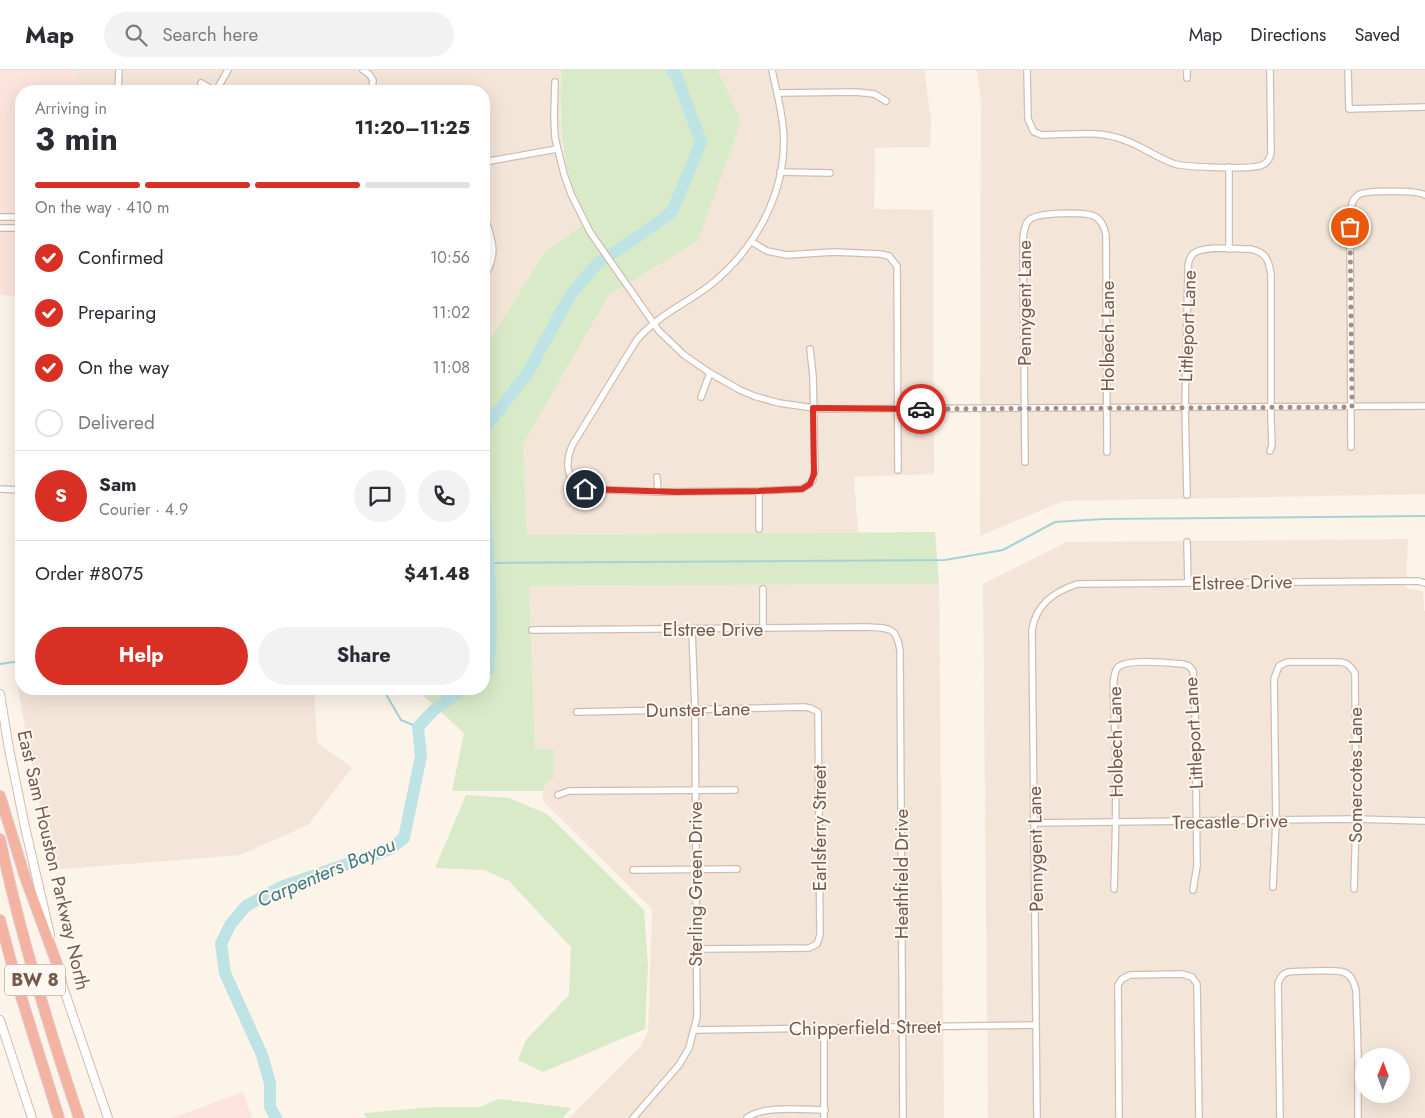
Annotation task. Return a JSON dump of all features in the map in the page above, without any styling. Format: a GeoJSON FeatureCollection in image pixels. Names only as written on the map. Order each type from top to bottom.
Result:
{"type":"FeatureCollection","features":[{"type":"Feature","properties":{"kind":"highway"},"geometry":{"type":"LineString","coordinates":[[0,796],[25,876],[57,964]]}},
{"type":"Feature","properties":{"kind":"highway","name":"BW 8"},"geometry":{"type":"LineString","coordinates":[[0,839],[19,923],[34,976],[79,1118]]}},
{"type":"Feature","properties":{"kind":"highway","name":"BW 8"},"geometry":{"type":"LineString","coordinates":[[0,920],[24,1006],[59,1118]]}},
{"type":"Feature","properties":{"kind":"main road","name":"East Sam Houston Parkway North"},"geometry":{"type":"LineString","coordinates":[[0,694],[24,824],[57,964],[108,1118]]}},
{"type":"Feature","properties":{"kind":"main road","name":"BW 8"},"geometry":{"type":"LineString","coordinates":[[0,1020],[32,1118]]}},
{"type":"Feature","properties":{"kind":"street"},"geometry":{"type":"LineString","coordinates":[[118,85],[119,70]]}},
{"type":"Feature","properties":{"kind":"street"},"geometry":{"type":"LineString","coordinates":[[219,85],[228,70]]}},
{"type":"Feature","properties":{"kind":"street"},"geometry":{"type":"LineString","coordinates":[[363,70],[374,80],[373,85]]}},
{"type":"Feature","properties":{"kind":"street"},"geometry":{"type":"LineString","coordinates":[[772,70],[783,128],[783,143],[780,172],[773,200],[764,221],[752,242],[721,276],[654,324],[636,341],[569,452],[570,477],[579,487],[585,489],[658,492],[802,489],[813,480],[814,474],[813,376],[810,349]]}},
{"type":"Feature","properties":{"kind":"street"},"geometry":{"type":"LineString","coordinates":[[1027,70],[1028,119],[1034,132],[1042,135],[1108,136],[1129,141],[1176,164],[1199,167],[1253,167],[1262,166],[1269,160],[1271,153],[1270,70]]}},
{"type":"Feature","properties":{"kind":"street"},"geometry":{"type":"LineString","coordinates":[[1186,70],[1187,78]]}},
{"type":"Feature","properties":{"kind":"street"},"geometry":{"type":"LineString","coordinates":[[1348,70],[1348,109],[1425,107]]}},
{"type":"Feature","properties":{"kind":"street"},"geometry":{"type":"LineString","coordinates":[[556,82],[554,117],[557,149],[571,194],[590,232],[654,324],[679,350],[710,373],[754,396],[778,403],[813,408],[1024,409],[1425,406]]}},
{"type":"Feature","properties":{"kind":"street"},"geometry":{"type":"LineString","coordinates":[[201,83],[205,85]]}},
{"type":"Feature","properties":{"kind":"street"},"geometry":{"type":"LineString","coordinates":[[777,93],[856,92],[874,94],[886,100]]}},
{"type":"Feature","properties":{"kind":"street"},"geometry":{"type":"LineString","coordinates":[[490,161],[557,149]]}},
{"type":"Feature","properties":{"kind":"street"},"geometry":{"type":"LineString","coordinates":[[1229,167],[1229,249]]}},
{"type":"Feature","properties":{"kind":"street"},"geometry":{"type":"LineString","coordinates":[[780,172],[830,173]]}},
{"type":"Feature","properties":{"kind":"street"},"geometry":{"type":"LineString","coordinates":[[1351,447],[1350,213],[1352,203],[1358,195],[1368,192],[1412,192],[1425,195]]}},
{"type":"Feature","properties":{"kind":"street","name":"Pennygent Lane"},"geometry":{"type":"LineString","coordinates":[[1025,462],[1024,228],[1027,221],[1033,216],[1042,214],[1083,214],[1091,215],[1100,221]]}},
{"type":"Feature","properties":{"kind":"street"},"geometry":{"type":"LineString","coordinates":[[0,217],[15,217]]}},
{"type":"Feature","properties":{"kind":"street","name":"Holbech Lane"},"geometry":{"type":"LineString","coordinates":[[1100,221],[1104,225],[1106,235],[1107,452]]}},
{"type":"Feature","properties":{"kind":"street"},"geometry":{"type":"LineString","coordinates":[[0,228],[15,228]]}},
{"type":"Feature","properties":{"kind":"street"},"geometry":{"type":"LineString","coordinates":[[490,236],[493,255],[490,266]]}},
{"type":"Feature","properties":{"kind":"street"},"geometry":{"type":"LineString","coordinates":[[752,242],[773,253],[787,255],[834,252],[880,254],[889,256],[897,266],[898,470]]}},
{"type":"Feature","properties":{"kind":"street","name":"Littleport Lane"},"geometry":{"type":"LineString","coordinates":[[1187,496],[1185,407],[1188,273],[1189,262],[1193,254],[1200,250],[1257,250],[1267,260],[1271,275],[1272,444],[1270,451]]}},
{"type":"Feature","properties":{"kind":"street"},"geometry":{"type":"LineString","coordinates":[[701,398],[710,373]]}},
{"type":"Feature","properties":{"kind":"street"},"geometry":{"type":"LineString","coordinates":[[657,476],[658,492]]}},
{"type":"Feature","properties":{"kind":"street"},"geometry":{"type":"LineString","coordinates":[[0,490],[15,490]]}},
{"type":"Feature","properties":{"kind":"street"},"geometry":{"type":"LineString","coordinates":[[759,491],[759,529]]}},
{"type":"Feature","properties":{"kind":"street"},"geometry":{"type":"LineString","coordinates":[[1187,542],[1188,583]]}},
{"type":"Feature","properties":{"kind":"street","name":"Elstree Drive"},"geometry":{"type":"LineString","coordinates":[[1061,592],[1077,584],[1418,581],[1425,583]]}},
{"type":"Feature","properties":{"kind":"street"},"geometry":{"type":"LineString","coordinates":[[763,588],[763,628]]}},
{"type":"Feature","properties":{"kind":"street","name":"Pennygent Lane"},"geometry":{"type":"LineString","coordinates":[[1038,1118],[1032,630],[1033,620],[1043,603],[1061,592]]}},
{"type":"Feature","properties":{"kind":"street","name":"Elstree Drive"},"geometry":{"type":"LineString","coordinates":[[532,630],[866,627],[888,628],[894,631]]}},
{"type":"Feature","properties":{"kind":"street","name":"Sterling Green Drive"},"geometry":{"type":"LineString","coordinates":[[633,1118],[680,1065],[689,1048],[697,1017],[694,790],[695,710],[692,629]]}},
{"type":"Feature","properties":{"kind":"street","name":"Heathfield Drive"},"geometry":{"type":"LineString","coordinates":[[894,631],[899,641],[900,651],[903,1118]]}},
{"type":"Feature","properties":{"kind":"street","name":"Somercotes Lane"},"geometry":{"type":"LineString","coordinates":[[1276,820],[1274,679],[1279,666],[1287,662],[1347,663],[1355,673],[1356,819],[1354,889]]}},
{"type":"Feature","properties":{"kind":"street","name":"Holbech Lane"},"geometry":{"type":"LineString","coordinates":[[1114,889],[1116,739],[1114,676],[1118,668],[1127,663],[1173,663],[1188,666]]}},
{"type":"Feature","properties":{"kind":"street","name":"Littleport Lane"},"geometry":{"type":"LineString","coordinates":[[1188,666],[1192,671],[1194,681],[1197,866],[1193,890]]}},
{"type":"Feature","properties":{"kind":"street","name":"Dunster Lane"},"geometry":{"type":"LineString","coordinates":[[577,712],[804,707],[818,712]]}},
{"type":"Feature","properties":{"kind":"street","name":"Earlsferry Street"},"geometry":{"type":"LineString","coordinates":[[696,949],[809,948],[817,944],[820,935],[818,712]]}},
{"type":"Feature","properties":{"kind":"street"},"geometry":{"type":"LineString","coordinates":[[558,795],[568,791],[735,790]]}},
{"type":"Feature","properties":{"kind":"street","name":"Trecastle Drive"},"geometry":{"type":"LineString","coordinates":[[1034,823],[1356,819],[1425,821]]}},
{"type":"Feature","properties":{"kind":"street"},"geometry":{"type":"LineString","coordinates":[[1273,887],[1276,820]]}},
{"type":"Feature","properties":{"kind":"street"},"geometry":{"type":"LineString","coordinates":[[633,870],[737,870]]}},
{"type":"Feature","properties":{"kind":"street"},"geometry":{"type":"LineString","coordinates":[[1280,1118],[1278,983],[1281,976],[1287,972],[1296,971],[1343,972],[1351,977],[1354,982],[1356,990],[1358,1118]]}},
{"type":"Feature","properties":{"kind":"street"},"geometry":{"type":"LineString","coordinates":[[1119,1118],[1118,984],[1122,979],[1130,975],[1182,974],[1192,978],[1197,984],[1199,1118]]}},
{"type":"Feature","properties":{"kind":"street","name":"Chipperfield Street"},"geometry":{"type":"LineString","coordinates":[[694,1030],[1036,1025]]}},
{"type":"Feature","properties":{"kind":"street"},"geometry":{"type":"LineString","coordinates":[[824,1028],[824,1118]]}},
{"type":"Feature","properties":{"kind":"street"},"geometry":{"type":"LineString","coordinates":[[747,1118],[755,1112],[767,1110],[825,1110]]}},
{"type":"Feature","properties":{"kind":"shaded area"},"geometry":{"type":"Polygon","coordinates":[[[0,70],[75,70],[75,85],[15,85],[15,296],[0,295],[0,70]]]}},
{"type":"Feature","properties":{"kind":"shaded area"},"geometry":{"type":"Polygon","coordinates":[[[75,70],[562,70],[560,113],[562,148],[568,173],[589,222],[545,252],[490,339],[490,85],[75,85],[75,70]]]}},
{"type":"Feature","properties":{"kind":"shaded area"},"geometry":{"type":"Polygon","coordinates":[[[718,70],[924,70],[931,119],[930,147],[875,148],[874,209],[933,210],[934,474],[854,477],[858,533],[527,535],[523,444],[609,295],[698,241],[741,122],[718,70]]]}},
{"type":"Feature","properties":{"kind":"shaded area"},"geometry":{"type":"Polygon","coordinates":[[[977,70],[1425,70],[1425,494],[1063,501],[980,536],[981,101],[977,70]]]}},
{"type":"Feature","properties":{"kind":"shaded area"},"geometry":{"type":"Polygon","coordinates":[[[1408,539],[1406,588],[1423,591],[1425,611],[1425,1118],[988,1118],[983,584],[1067,542],[1408,539]]]}},
{"type":"Feature","properties":{"kind":"shaded area"},"geometry":{"type":"Polygon","coordinates":[[[939,584],[944,1118],[569,1118],[641,1046],[648,1031],[652,909],[544,802],[542,796],[549,779],[553,750],[535,750],[529,586],[939,584]]]}},
{"type":"Feature","properties":{"kind":"shaded area"},"geometry":{"type":"Polygon","coordinates":[[[19,695],[314,695],[317,742],[352,768],[308,825],[240,855],[52,870],[19,695]]]}},
{"type":"Feature","properties":{"kind":"shaded area"},"geometry":{"type":"Polygon","coordinates":[[[243,1092],[252,1118],[172,1118],[243,1092]]]}},
{"type":"Feature","properties":{"kind":"green space"},"geometry":{"type":"Polygon","coordinates":[[[562,70],[718,70],[741,122],[698,241],[609,295],[523,444],[527,535],[935,532],[939,584],[529,586],[535,749],[553,750],[553,778],[546,783],[543,791],[452,791],[464,733],[423,695],[490,695],[490,339],[545,252],[589,221],[572,184],[565,158],[561,121],[562,70]]]}},
{"type":"Feature","properties":{"kind":"green space"},"geometry":{"type":"Polygon","coordinates":[[[466,795],[509,798],[547,814],[644,910],[648,966],[645,1029],[543,1072],[518,1060],[526,1040],[569,995],[571,947],[509,881],[484,870],[435,868],[466,795]]]}},
{"type":"Feature","properties":{"kind":"green space"},"geometry":{"type":"Polygon","coordinates":[[[498,1099],[571,1108],[563,1118],[366,1118],[364,1113],[434,1107],[480,1107],[498,1099]]]}},
{"type":"Feature","properties":{"kind":"waterway","name":"Carpenters Bayou"},"geometry":{"type":"LineString","coordinates":[[490,421],[527,374],[571,294],[597,264],[672,212],[701,142],[677,77],[672,70]]}},
{"type":"Feature","properties":{"kind":"waterway"},"geometry":{"type":"LineString","coordinates":[[490,563],[945,560],[1003,550],[1055,522],[1104,519],[1425,516]]}},
{"type":"Feature","properties":{"kind":"waterway","name":"Carpenters Bayou"},"geometry":{"type":"LineString","coordinates":[[490,582],[490,648]]}},
{"type":"Feature","properties":{"kind":"waterway"},"geometry":{"type":"LineString","coordinates":[[0,664],[15,662]]}},
{"type":"Feature","properties":{"kind":"waterway"},"geometry":{"type":"LineString","coordinates":[[386,695],[401,720],[418,727]]}},
{"type":"Feature","properties":{"kind":"waterway","name":"Carpenters Bayou"},"geometry":{"type":"LineString","coordinates":[[276,1118],[270,1107],[270,1083],[262,1055],[225,973],[221,944],[230,925],[246,906],[281,887],[390,849],[404,838],[421,756],[418,727],[434,710],[455,695]]}},
{"type":"Feature","properties":{"kind":"way so far"},"geometry":{"type":"LineString","coordinates":[[921,409],[1352,407],[1350,227]]}},
{"type":"Feature","properties":{"kind":"route"},"geometry":{"type":"LineString","coordinates":[[585,489],[677,492],[802,489],[813,480],[815,469],[813,408],[857,410],[921,409]]}}]}
